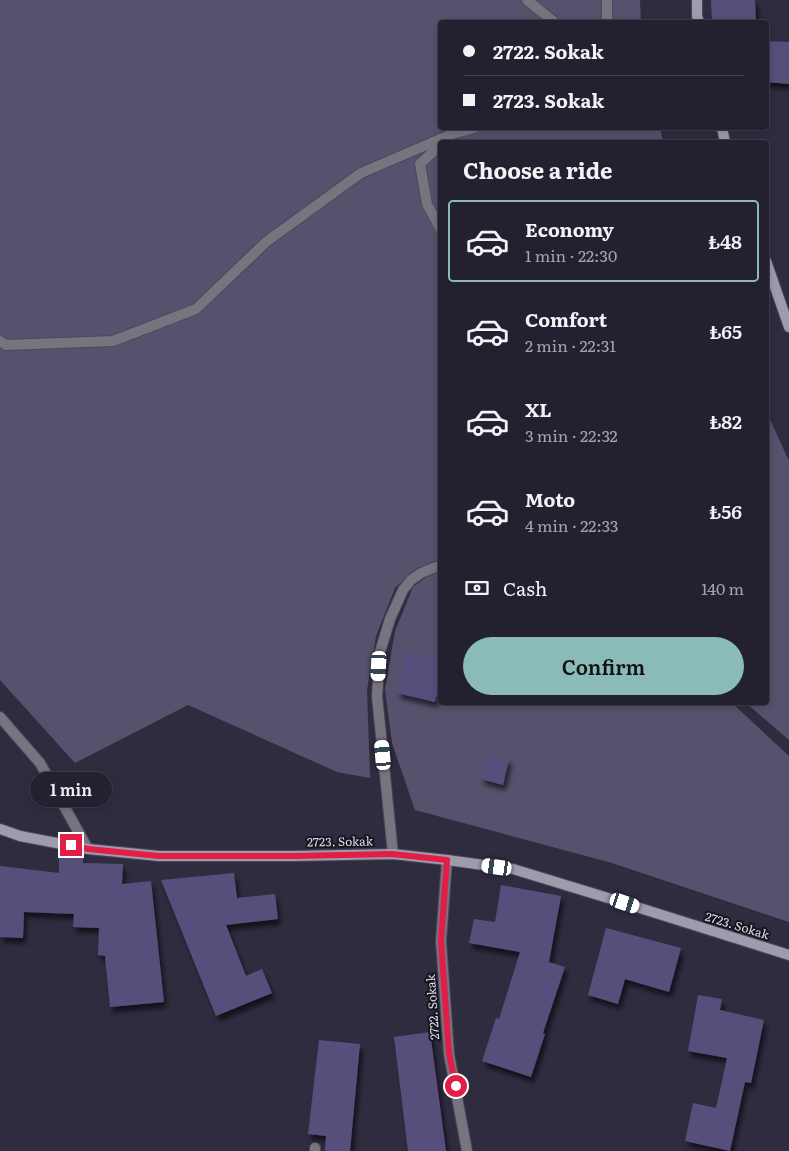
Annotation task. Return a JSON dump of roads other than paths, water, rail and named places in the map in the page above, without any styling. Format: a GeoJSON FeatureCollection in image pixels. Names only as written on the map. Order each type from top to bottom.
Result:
{"type":"FeatureCollection","features":[{"type":"Feature","properties":{"kind":"street"},"geometry":{"type":"LineString","coordinates":[[527,0],[552,20]]}},
{"type":"Feature","properties":{"kind":"street"},"geometry":{"type":"LineString","coordinates":[[607,0],[607,20]]}},
{"type":"Feature","properties":{"kind":"street"},"geometry":{"type":"LineString","coordinates":[[697,0],[699,20]]}},
{"type":"Feature","properties":{"kind":"street"},"geometry":{"type":"LineString","coordinates":[[438,140],[467,130]]}},
{"type":"Feature","properties":{"kind":"street"},"geometry":{"type":"LineString","coordinates":[[445,140],[452,134]]}},
{"type":"Feature","properties":{"kind":"street"},"geometry":{"type":"LineString","coordinates":[[0,340],[6,345],[113,341],[196,309],[266,242],[362,174],[438,140]]}},
{"type":"Feature","properties":{"kind":"street"},"geometry":{"type":"LineString","coordinates":[[438,147],[420,164],[427,204],[438,224]]}},
{"type":"Feature","properties":{"kind":"street"},"geometry":{"type":"LineString","coordinates":[[769,270],[789,327]]}},
{"type":"Feature","properties":{"kind":"street"},"geometry":{"type":"LineString","coordinates":[[392,854],[377,696],[380,652],[390,619],[403,590],[411,580],[421,573],[438,567]]}},
{"type":"Feature","properties":{"kind":"street"},"geometry":{"type":"LineString","coordinates":[[0,717],[40,763],[88,849]]}},
{"type":"Feature","properties":{"kind":"street","name":"2723. Sokak"},"geometry":{"type":"LineString","coordinates":[[0,829],[20,836],[88,849],[159,856],[392,854],[513,869],[789,955]]}},
{"type":"Feature","properties":{"kind":"street","name":"2722. Sokak"},"geometry":{"type":"LineString","coordinates":[[447,860],[441,941],[449,1054],[467,1151]]}}]}
